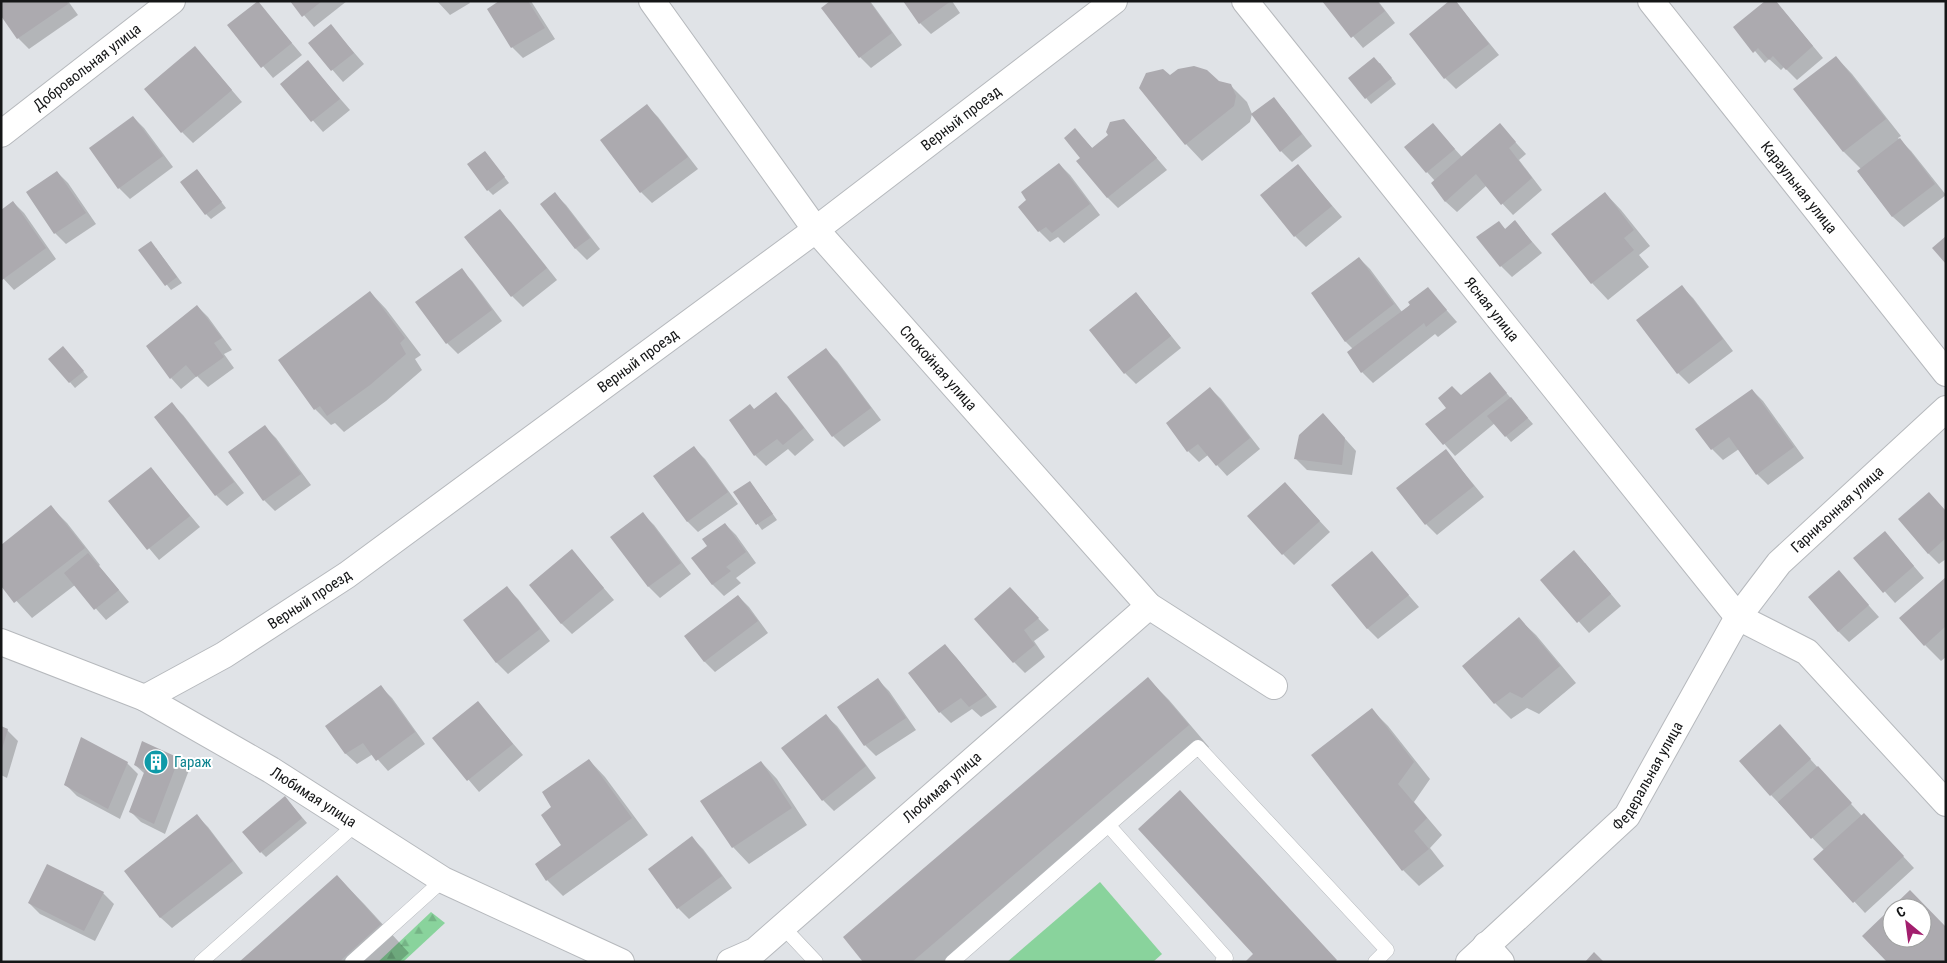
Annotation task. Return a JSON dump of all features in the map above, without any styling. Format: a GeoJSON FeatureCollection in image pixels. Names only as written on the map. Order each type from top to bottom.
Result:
{"type":"FeatureCollection","features":[{"type":"Feature","properties":{"kind":"street","name":"Спокойная улица"},"geometry":{"type":"LineString","coordinates":[[652,1],[816,230],[1149,606],[1274,686]]}},
{"type":"Feature","properties":{"kind":"street","name":"Верный проезд"},"geometry":{"type":"LineString","coordinates":[[145,698],[224,655],[347,575],[816,230],[1114,1]]}},
{"type":"Feature","properties":{"kind":"street","name":"Ясная улица"},"geometry":{"type":"LineString","coordinates":[[1245,1],[1738,617]]}},
{"type":"Feature","properties":{"kind":"street","name":"Караульная улица"},"geometry":{"type":"LineString","coordinates":[[1651,1],[1946,372]]}},
{"type":"Feature","properties":{"kind":"street","name":"Добровольная улица"},"geometry":{"type":"LineString","coordinates":[[1,134],[166,3]]}},
{"type":"Feature","properties":{"kind":"street","name":"Гарнизонная улица"},"geometry":{"type":"LineString","coordinates":[[1738,617],[1779,563],[1946,409]]}},
{"type":"Feature","properties":{"kind":"street","name":"Любимая улица"},"geometry":{"type":"LineString","coordinates":[[730,962],[755,951],[1149,606]]}},
{"type":"Feature","properties":{"kind":"street"},"geometry":{"type":"LineString","coordinates":[[1738,617],[1807,652],[1946,804]]}},
{"type":"Feature","properties":{"kind":"street","name":"Федеральная улица"},"geometry":{"type":"LineString","coordinates":[[1485,956],[1627,816],[1738,617]]}},
{"type":"Feature","properties":{"kind":"street","name":"Любимая улица"},"geometry":{"type":"LineString","coordinates":[[1,642],[145,698],[271,770],[443,880],[621,962]]}},
{"type":"Feature","properties":{"kind":"lane"},"geometry":{"type":"LineString","coordinates":[[956,961],[1198,747],[1387,950],[1376,962]]}},
{"type":"Feature","properties":{"kind":"lane"},"geometry":{"type":"LineString","coordinates":[[201,962],[356,824]]}},
{"type":"Feature","properties":{"kind":"lane"},"geometry":{"type":"LineString","coordinates":[[1109,826],[1226,958],[1222,962]]}},
{"type":"Feature","properties":{"kind":"lane"},"geometry":{"type":"LineString","coordinates":[[352,962],[443,880]]}},
{"type":"Feature","properties":{"kind":"lane"},"geometry":{"type":"LineString","coordinates":[[783,927],[816,962]]}},
{"type":"Feature","properties":{"kind":"green space"},"geometry":{"type":"Polygon","coordinates":[[[1100,882],[1162,954],[1153,962],[1007,962],[1100,882]]]}},
{"type":"Feature","properties":{"kind":"green space"},"geometry":{"type":"Polygon","coordinates":[[[431,912],[445,923],[403,962],[378,962],[431,912]]]}},
{"type":"Feature","properties":{"kind":"building"},"geometry":{"type":"Polygon","coordinates":[[[1,1],[66,1],[68,4],[17,39],[1,16],[1,1]]]}},
{"type":"Feature","properties":{"kind":"building"},"geometry":{"type":"Polygon","coordinates":[[[258,1],[292,43],[261,68],[227,25],[258,1]]]}},
{"type":"Feature","properties":{"kind":"building"},"geometry":{"type":"Polygon","coordinates":[[[290,1],[322,1],[302,17],[290,1]]]}},
{"type":"Feature","properties":{"kind":"building"},"geometry":{"type":"Polygon","coordinates":[[[499,1],[528,1],[545,28],[511,48],[487,9],[499,1]]]}},
{"type":"Feature","properties":{"kind":"building"},"geometry":{"type":"Polygon","coordinates":[[[830,1],[869,1],[892,33],[859,58],[821,8],[830,1]]]}},
{"type":"Feature","properties":{"kind":"building"},"geometry":{"type":"Polygon","coordinates":[[[903,1],[951,1],[919,24],[903,1]]]}},
{"type":"Feature","properties":{"kind":"building"},"geometry":{"type":"Polygon","coordinates":[[[1322,1],[1377,1],[1385,11],[1351,38],[1322,1]]]}},
{"type":"Feature","properties":{"kind":"building"},"geometry":{"type":"Polygon","coordinates":[[[1449,1],[1456,1],[1489,44],[1444,79],[1409,34],[1449,1]]]}},
{"type":"Feature","properties":{"kind":"building"},"geometry":{"type":"Polygon","coordinates":[[[1765,1],[1776,1],[1813,46],[1786,70],[1773,56],[1769,60],[1758,48],[1753,53],[1733,27],[1765,1]]]}},
{"type":"Feature","properties":{"kind":"building"},"geometry":{"type":"Polygon","coordinates":[[[331,24],[354,53],[331,71],[308,43],[331,24]]]}},
{"type":"Feature","properties":{"kind":"building"},"geometry":{"type":"Polygon","coordinates":[[[195,46],[232,90],[181,133],[144,89],[195,46]]]}},
{"type":"Feature","properties":{"kind":"building"},"geometry":{"type":"Polygon","coordinates":[[[1836,56],[1886,119],[1843,152],[1793,89],[1836,56]]]}},
{"type":"Feature","properties":{"kind":"building"},"geometry":{"type":"Polygon","coordinates":[[[1374,57],[1392,78],[1365,99],[1348,78],[1374,57]]]}},
{"type":"Feature","properties":{"kind":"building"},"geometry":{"type":"Polygon","coordinates":[[[308,60],[340,99],[311,122],[280,84],[308,60]]]}},
{"type":"Feature","properties":{"kind":"building"},"geometry":{"type":"Polygon","coordinates":[[[1194,66],[1207,70],[1219,81],[1231,84],[1236,96],[1234,106],[1185,145],[1139,88],[1146,73],[1163,69],[1170,75],[1178,69],[1194,66]]]}},
{"type":"Feature","properties":{"kind":"building"},"geometry":{"type":"Polygon","coordinates":[[[1274,97],[1302,134],[1280,152],[1251,114],[1274,97]]]}},
{"type":"Feature","properties":{"kind":"building"},"geometry":{"type":"Polygon","coordinates":[[[647,104],[688,157],[640,193],[600,140],[647,104]]]}},
{"type":"Feature","properties":{"kind":"building"},"geometry":{"type":"Polygon","coordinates":[[[133,116],[163,156],[118,189],[89,148],[133,116]]]}},
{"type":"Feature","properties":{"kind":"building"},"geometry":{"type":"Polygon","coordinates":[[[1124,119],[1157,158],[1107,198],[1076,161],[1080,158],[1064,138],[1075,128],[1092,148],[1108,135],[1106,132],[1110,122],[1124,119]]]}},
{"type":"Feature","properties":{"kind":"building"},"geometry":{"type":"Polygon","coordinates":[[[1433,123],[1455,149],[1426,173],[1404,147],[1433,123]]]}},
{"type":"Feature","properties":{"kind":"building"},"geometry":{"type":"Polygon","coordinates":[[[1500,123],[1516,142],[1509,148],[1532,178],[1501,205],[1476,174],[1445,202],[1431,183],[1500,123]]]}},
{"type":"Feature","properties":{"kind":"building"},"geometry":{"type":"Polygon","coordinates":[[[1900,138],[1935,184],[1892,217],[1857,171],[1900,138]]]}},
{"type":"Feature","properties":{"kind":"building"},"geometry":{"type":"Polygon","coordinates":[[[485,151],[505,177],[487,191],[467,164],[485,151]]]}},
{"type":"Feature","properties":{"kind":"building"},"geometry":{"type":"Polygon","coordinates":[[[1059,163],[1090,204],[1052,233],[1046,227],[1038,232],[1018,207],[1026,200],[1021,192],[1059,163]]]}},
{"type":"Feature","properties":{"kind":"building"},"geometry":{"type":"Polygon","coordinates":[[[1298,164],[1332,206],[1294,237],[1260,195],[1298,164]]]}},
{"type":"Feature","properties":{"kind":"building"},"geometry":{"type":"Polygon","coordinates":[[[197,169],[222,202],[205,215],[180,182],[197,169]]]}},
{"type":"Feature","properties":{"kind":"building"},"geometry":{"type":"Polygon","coordinates":[[[57,171],[86,213],[54,234],[26,192],[57,171]]]}},
{"type":"Feature","properties":{"kind":"building"},"geometry":{"type":"Polygon","coordinates":[[[555,192],[590,238],[575,249],[540,204],[555,192]]]}},
{"type":"Feature","properties":{"kind":"building"},"geometry":{"type":"Polygon","coordinates":[[[1605,192],[1634,230],[1624,238],[1634,250],[1591,284],[1551,234],[1605,192]]]}},
{"type":"Feature","properties":{"kind":"building"},"geometry":{"type":"Polygon","coordinates":[[[13,201],[46,248],[2,280],[1,210],[13,201]]]}},
{"type":"Feature","properties":{"kind":"building"},"geometry":{"type":"Polygon","coordinates":[[[500,209],[547,268],[511,297],[464,237],[500,209]]]}},
{"type":"Feature","properties":{"kind":"building"},"geometry":{"type":"Polygon","coordinates":[[[1515,220],[1532,242],[1500,267],[1476,237],[1499,221],[1505,229],[1515,220]]]}},
{"type":"Feature","properties":{"kind":"building"},"geometry":{"type":"Polygon","coordinates":[[[1946,236],[1946,264],[1932,248],[1946,236]]]}},
{"type":"Feature","properties":{"kind":"building"},"geometry":{"type":"Polygon","coordinates":[[[151,241],[177,277],[165,286],[138,250],[151,241]]]}},
{"type":"Feature","properties":{"kind":"building"},"geometry":{"type":"Polygon","coordinates":[[[1359,257],[1394,304],[1345,342],[1311,293],[1359,257]]]}},
{"type":"Feature","properties":{"kind":"building"},"geometry":{"type":"Polygon","coordinates":[[[462,268],[492,310],[446,344],[415,302],[462,268]]]}},
{"type":"Feature","properties":{"kind":"building"},"geometry":{"type":"Polygon","coordinates":[[[1682,285],[1723,339],[1677,374],[1636,320],[1682,285]]]}},
{"type":"Feature","properties":{"kind":"building"},"geometry":{"type":"Polygon","coordinates":[[[1428,287],[1447,310],[1426,327],[1424,323],[1361,373],[1347,352],[1410,305],[1408,302],[1428,287]]]}},
{"type":"Feature","properties":{"kind":"building"},"geometry":{"type":"Polygon","coordinates":[[[370,291],[405,338],[400,343],[406,354],[370,385],[327,416],[320,406],[314,410],[278,360],[370,291]]]}},
{"type":"Feature","properties":{"kind":"building"},"geometry":{"type":"Polygon","coordinates":[[[1136,292],[1171,336],[1124,374],[1089,330],[1136,292]]]}},
{"type":"Feature","properties":{"kind":"building"},"geometry":{"type":"Polygon","coordinates":[[[197,305],[222,338],[214,343],[224,357],[196,377],[186,365],[170,379],[146,346],[197,305]]]}},
{"type":"Feature","properties":{"kind":"building"},"geometry":{"type":"Polygon","coordinates":[[[63,346],[84,371],[69,383],[48,359],[63,346]]]}},
{"type":"Feature","properties":{"kind":"building"},"geometry":{"type":"Polygon","coordinates":[[[826,348],[871,408],[832,437],[787,377],[826,348]]]}},
{"type":"Feature","properties":{"kind":"building"},"geometry":{"type":"Polygon","coordinates":[[[1490,372],[1507,393],[1443,445],[1425,424],[1446,408],[1438,398],[1452,386],[1461,395],[1490,372]]]}},
{"type":"Feature","properties":{"kind":"building"},"geometry":{"type":"Polygon","coordinates":[[[1210,387],[1250,438],[1216,466],[1198,444],[1187,452],[1166,423],[1210,387]]]}},
{"type":"Feature","properties":{"kind":"building"},"geometry":{"type":"Polygon","coordinates":[[[1752,389],[1794,447],[1756,475],[1729,437],[1711,450],[1695,429],[1752,389]]]}},
{"type":"Feature","properties":{"kind":"building"},"geometry":{"type":"Polygon","coordinates":[[[776,392],[804,428],[783,445],[777,439],[754,456],[729,420],[750,404],[754,409],[776,392]]]}},
{"type":"Feature","properties":{"kind":"building"},"geometry":{"type":"Polygon","coordinates":[[[1511,397],[1528,418],[1505,437],[1487,416],[1511,397]]]}},
{"type":"Feature","properties":{"kind":"building"},"geometry":{"type":"Polygon","coordinates":[[[172,402],[234,482],[215,496],[154,417],[172,402]]]}},
{"type":"Feature","properties":{"kind":"building"},"geometry":{"type":"Polygon","coordinates":[[[1323,413],[1345,438],[1342,465],[1294,459],[1299,435],[1323,413]]]}},
{"type":"Feature","properties":{"kind":"building"},"geometry":{"type":"Polygon","coordinates":[[[265,425],[301,474],[263,501],[228,452],[265,425]]]}},
{"type":"Feature","properties":{"kind":"building"},"geometry":{"type":"Polygon","coordinates":[[[694,446],[728,492],[687,522],[653,476],[694,446]]]}},
{"type":"Feature","properties":{"kind":"building"},"geometry":{"type":"Polygon","coordinates":[[[1446,449],[1474,486],[1425,525],[1396,488],[1446,449]]]}},
{"type":"Feature","properties":{"kind":"building"},"geometry":{"type":"Polygon","coordinates":[[[151,467],[190,516],[147,550],[108,501],[151,467]]]}},
{"type":"Feature","properties":{"kind":"building"},"geometry":{"type":"Polygon","coordinates":[[[750,481],[773,514],[756,525],[733,492],[750,481]]]}},
{"type":"Feature","properties":{"kind":"building"},"geometry":{"type":"Polygon","coordinates":[[[1285,482],[1320,521],[1282,555],[1247,516],[1285,482]]]}},
{"type":"Feature","properties":{"kind":"building"},"geometry":{"type":"Polygon","coordinates":[[[1929,492],[1946,511],[1946,538],[1928,554],[1898,519],[1929,492]]]}},
{"type":"Feature","properties":{"kind":"building"},"geometry":{"type":"Polygon","coordinates":[[[51,505],[85,548],[14,603],[1,586],[1,545],[51,505]]]}},
{"type":"Feature","properties":{"kind":"building"},"geometry":{"type":"Polygon","coordinates":[[[643,512],[681,563],[648,587],[610,537],[643,512]]]}},
{"type":"Feature","properties":{"kind":"building"},"geometry":{"type":"Polygon","coordinates":[[[725,523],[746,552],[726,567],[731,571],[712,585],[691,558],[707,546],[702,539],[725,523]]]}},
{"type":"Feature","properties":{"kind":"building"},"geometry":{"type":"Polygon","coordinates":[[[1885,531],[1914,566],[1883,593],[1853,558],[1885,531]]]}},
{"type":"Feature","properties":{"kind":"building"},"geometry":{"type":"Polygon","coordinates":[[[572,549],[604,588],[561,624],[529,585],[572,549]]]}},
{"type":"Feature","properties":{"kind":"building"},"geometry":{"type":"Polygon","coordinates":[[[1574,550],[1611,594],[1577,623],[1540,580],[1574,550]]]}},
{"type":"Feature","properties":{"kind":"building"},"geometry":{"type":"Polygon","coordinates":[[[1372,551],[1409,595],[1367,629],[1331,585],[1372,551]]]}},
{"type":"Feature","properties":{"kind":"building"},"geometry":{"type":"Polygon","coordinates":[[[88,553],[119,590],[94,610],[64,573],[88,553]]]}},
{"type":"Feature","properties":{"kind":"building"},"geometry":{"type":"Polygon","coordinates":[[[1839,570],[1869,605],[1838,632],[1808,597],[1839,570]]]}},
{"type":"Feature","properties":{"kind":"building"},"geometry":{"type":"Polygon","coordinates":[[[1946,577],[1946,626],[1924,646],[1899,618],[1946,577]]]}},
{"type":"Feature","properties":{"kind":"building"},"geometry":{"type":"Polygon","coordinates":[[[507,586],[540,629],[496,663],[463,620],[507,586]]]}},
{"type":"Feature","properties":{"kind":"building"},"geometry":{"type":"Polygon","coordinates":[[[1010,587],[1039,618],[1024,630],[1035,645],[1013,663],[974,619],[1010,587]]]}},
{"type":"Feature","properties":{"kind":"building"},"geometry":{"type":"Polygon","coordinates":[[[738,595],[758,621],[704,662],[684,636],[738,595]]]}},
{"type":"Feature","properties":{"kind":"building"},"geometry":{"type":"Polygon","coordinates":[[[1519,617],[1560,666],[1522,698],[1510,692],[1494,704],[1462,666],[1519,617]]]}},
{"type":"Feature","properties":{"kind":"building"},"geometry":{"type":"Polygon","coordinates":[[[945,644],[987,695],[969,707],[961,698],[939,713],[908,673],[945,644]]]}},
{"type":"Feature","properties":{"kind":"building"},"geometry":{"type":"Polygon","coordinates":[[[1148,677],[1189,725],[912,962],[863,962],[843,937],[1148,677]]]}},
{"type":"Feature","properties":{"kind":"building"},"geometry":{"type":"Polygon","coordinates":[[[878,678],[906,718],[864,746],[837,707],[878,678]]]}},
{"type":"Feature","properties":{"kind":"building"},"geometry":{"type":"Polygon","coordinates":[[[381,685],[415,732],[376,761],[363,743],[345,754],[325,726],[381,685]]]}},
{"type":"Feature","properties":{"kind":"building"},"geometry":{"type":"Polygon","coordinates":[[[478,701],[513,744],[467,781],[432,738],[478,701]]]}},
{"type":"Feature","properties":{"kind":"building"},"geometry":{"type":"Polygon","coordinates":[[[1372,708],[1414,762],[1398,784],[1427,818],[1414,831],[1429,849],[1402,871],[1311,755],[1372,708]]]}},
{"type":"Feature","properties":{"kind":"building"},"geometry":{"type":"Polygon","coordinates":[[[826,714],[866,766],[822,801],[781,748],[826,714]]]}},
{"type":"Feature","properties":{"kind":"building"},"geometry":{"type":"Polygon","coordinates":[[[1780,724],[1811,759],[1770,796],[1739,761],[1780,724]]]}},
{"type":"Feature","properties":{"kind":"building"},"geometry":{"type":"Polygon","coordinates":[[[1,726],[8,729],[2,749],[1,749],[1,726]]]}},
{"type":"Feature","properties":{"kind":"building"},"geometry":{"type":"Polygon","coordinates":[[[81,737],[128,762],[108,809],[64,785],[81,737]]]}},
{"type":"Feature","properties":{"kind":"building"},"geometry":{"type":"Polygon","coordinates":[[[142,741],[179,758],[154,824],[129,812],[145,770],[134,765],[142,741]]]}},
{"type":"Feature","properties":{"kind":"building"},"geometry":{"type":"Polygon","coordinates":[[[589,759],[632,818],[546,881],[535,864],[561,845],[541,815],[551,807],[542,792],[589,759]]]}},
{"type":"Feature","properties":{"kind":"building"},"geometry":{"type":"Polygon","coordinates":[[[761,761],[792,808],[732,848],[700,801],[761,761]]]}},
{"type":"Feature","properties":{"kind":"building"},"geometry":{"type":"Polygon","coordinates":[[[1818,766],[1852,803],[1811,839],[1778,802],[1818,766]]]}},
{"type":"Feature","properties":{"kind":"building"},"geometry":{"type":"Polygon","coordinates":[[[1180,790],[1337,960],[1335,962],[1245,962],[1253,954],[1138,829],[1180,790]]]}},
{"type":"Feature","properties":{"kind":"building"},"geometry":{"type":"Polygon","coordinates":[[[285,796],[302,818],[260,853],[242,832],[285,796]]]}},
{"type":"Feature","properties":{"kind":"building"},"geometry":{"type":"Polygon","coordinates":[[[1864,813],[1904,856],[1853,903],[1813,859],[1864,813]]]}},
{"type":"Feature","properties":{"kind":"building"},"geometry":{"type":"Polygon","coordinates":[[[197,814],[233,861],[160,918],[124,871],[197,814]]]}},
{"type":"Feature","properties":{"kind":"building"},"geometry":{"type":"Polygon","coordinates":[[[692,836],[722,876],[677,909],[648,869],[692,836]]]}},
{"type":"Feature","properties":{"kind":"building"},"geometry":{"type":"Polygon","coordinates":[[[47,864],[104,892],[84,931],[28,903],[47,864]]]}},
{"type":"Feature","properties":{"kind":"building"},"geometry":{"type":"Polygon","coordinates":[[[337,875],[381,924],[339,962],[239,962],[337,875]]]}},
{"type":"Feature","properties":{"kind":"building"},"geometry":{"type":"Polygon","coordinates":[[[1910,890],[1918,898],[1902,898],[1910,890]]]}},
{"type":"Feature","properties":{"kind":"building"},"geometry":{"type":"Polygon","coordinates":[[[1932,913],[1946,927],[1946,959],[1943,962],[1887,962],[1862,936],[1882,917],[1882,948],[1932,948],[1932,913]]]}},
{"type":"Feature","properties":{"kind":"building"},"geometry":{"type":"Polygon","coordinates":[[[1594,952],[1604,962],[1585,962],[1594,952]]]}},
{"type":"Feature","properties":{"kind":"place","name":"Гараж"},"geometry":{"type":"Point","coordinates":[156,762]}}]}
